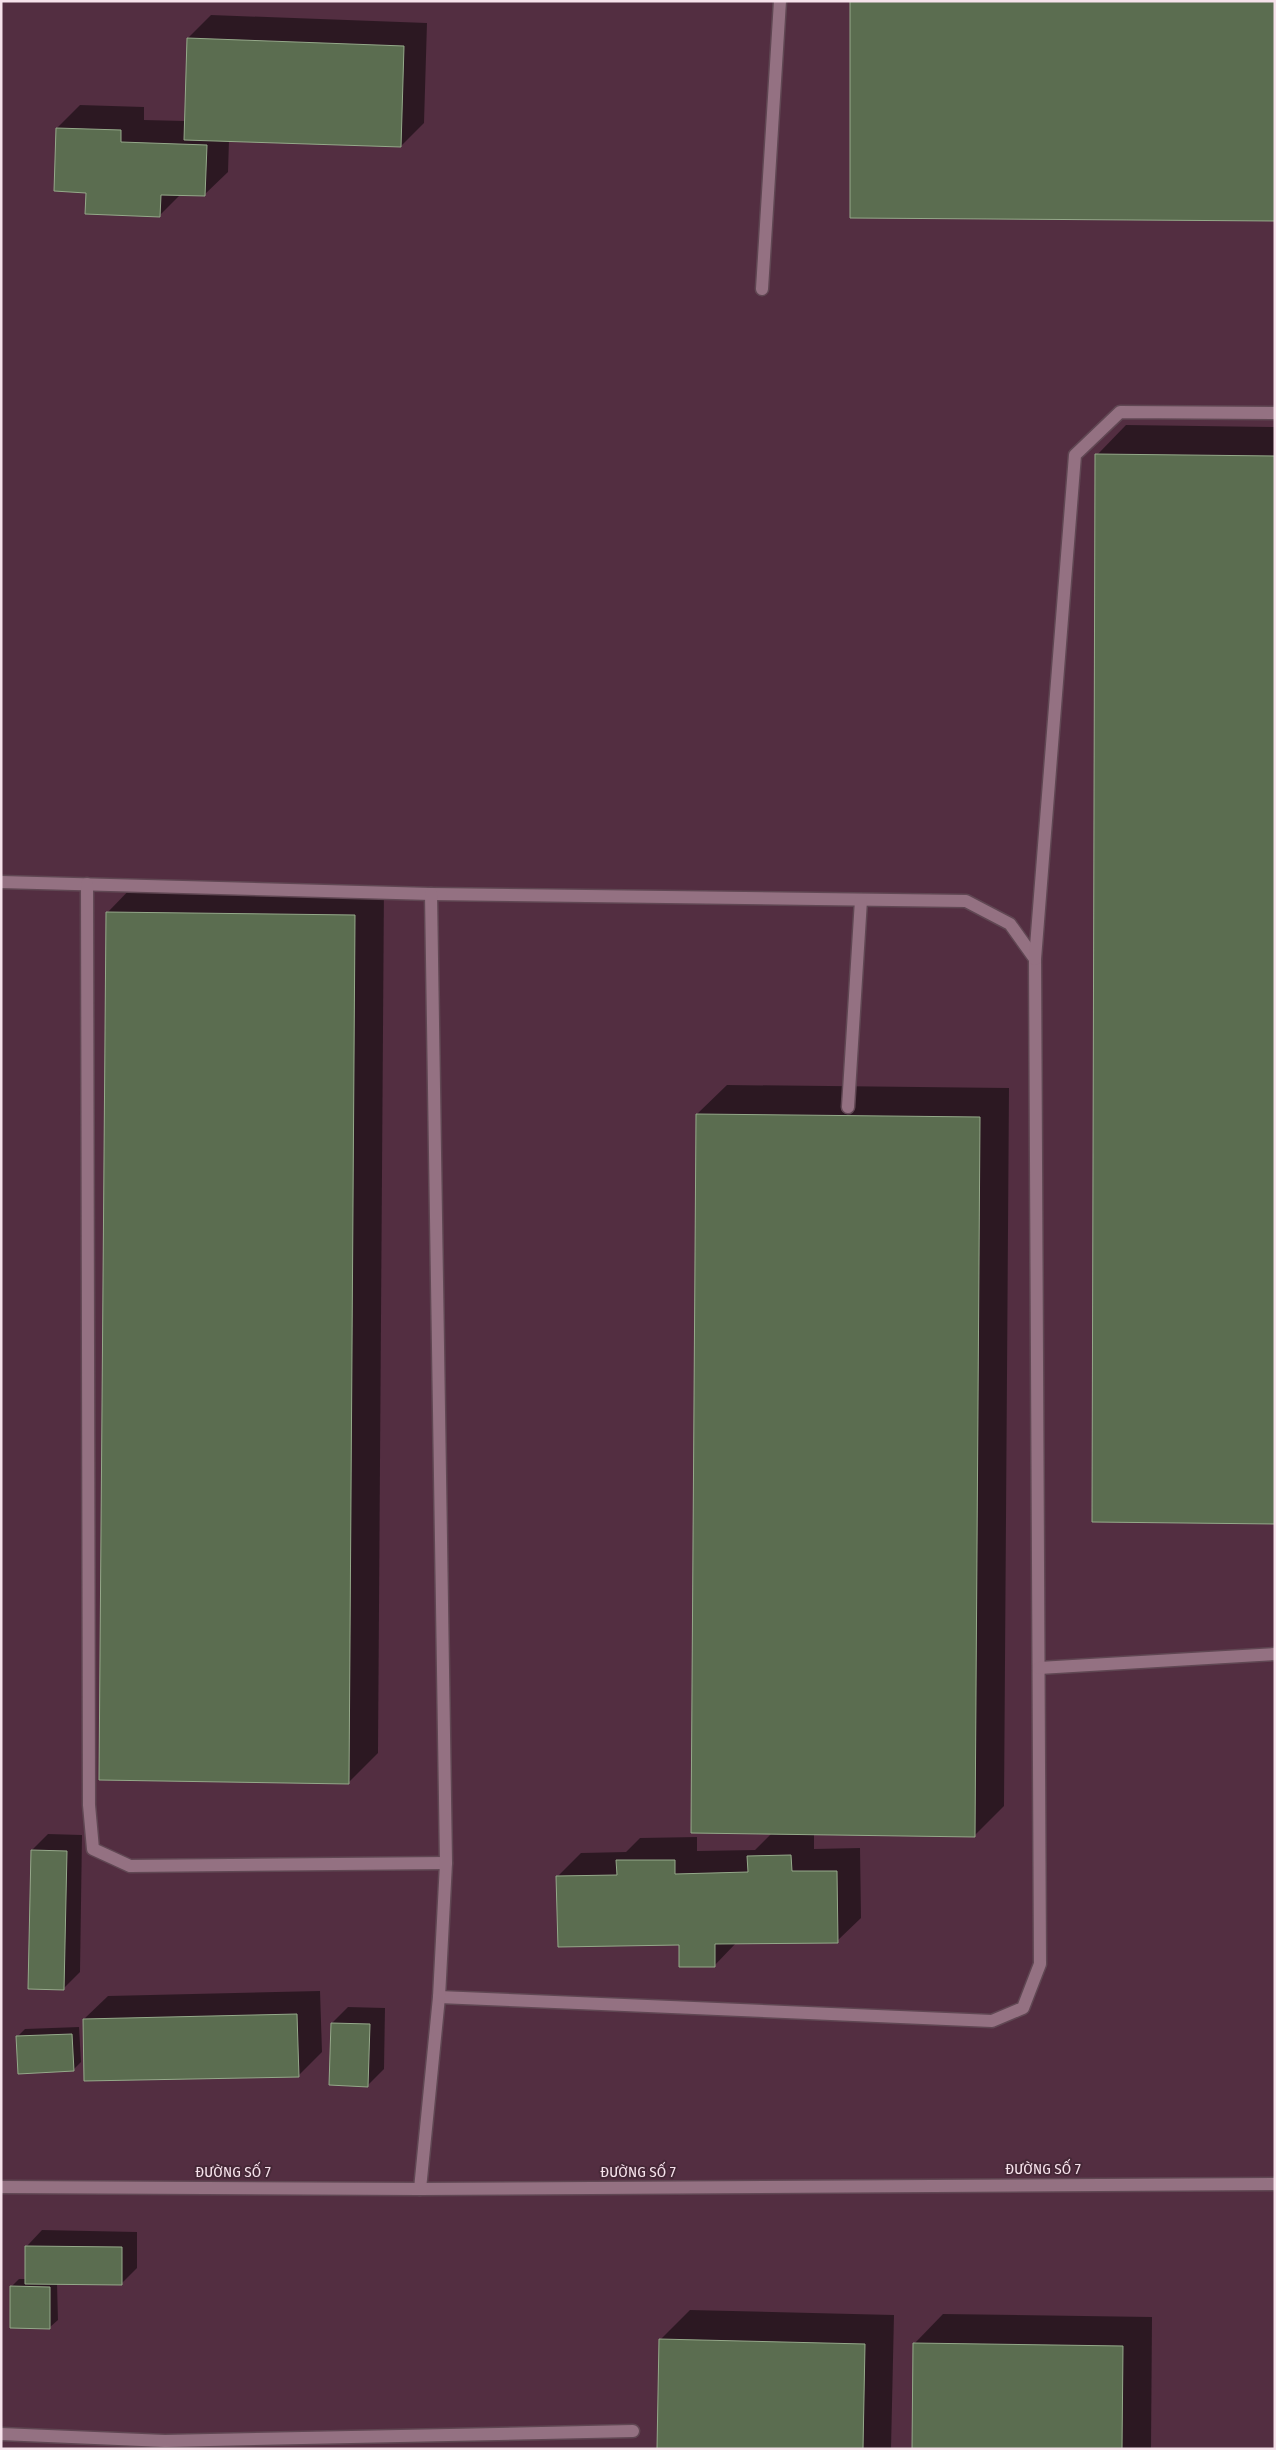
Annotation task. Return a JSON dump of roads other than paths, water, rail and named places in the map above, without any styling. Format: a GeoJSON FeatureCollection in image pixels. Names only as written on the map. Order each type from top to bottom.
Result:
{"type":"FeatureCollection","features":[{"type":"Feature","properties":{"kind":"street"},"geometry":{"type":"LineString","coordinates":[[762,289],[780,1]]}},
{"type":"Feature","properties":{"kind":"street"},"geometry":{"type":"LineString","coordinates":[[439,1997],[992,2021],[1023,2008],[1040,1964],[1035,959],[1075,455],[1120,412],[1275,413]]}},
{"type":"Feature","properties":{"kind":"street"},"geometry":{"type":"LineString","coordinates":[[1,882],[431,894],[966,901],[1010,924],[1035,959]]}},
{"type":"Feature","properties":{"kind":"street"},"geometry":{"type":"LineString","coordinates":[[87,884],[89,1796],[93,1849],[130,1866],[446,1863]]}},
{"type":"Feature","properties":{"kind":"street"},"geometry":{"type":"LineString","coordinates":[[420,2189],[439,1997],[446,1863],[431,894]]}},
{"type":"Feature","properties":{"kind":"street"},"geometry":{"type":"LineString","coordinates":[[848,1107],[862,900]]}},
{"type":"Feature","properties":{"kind":"street"},"geometry":{"type":"LineString","coordinates":[[1039,1668],[1275,1654]]}},
{"type":"Feature","properties":{"kind":"street","name":"ĐƯỜNG SỐ 7"},"geometry":{"type":"LineString","coordinates":[[1,2187],[420,2189],[1275,2184]]}},
{"type":"Feature","properties":{"kind":"street"},"geometry":{"type":"LineString","coordinates":[[1,2434],[165,2445],[633,2431]]}}]}
